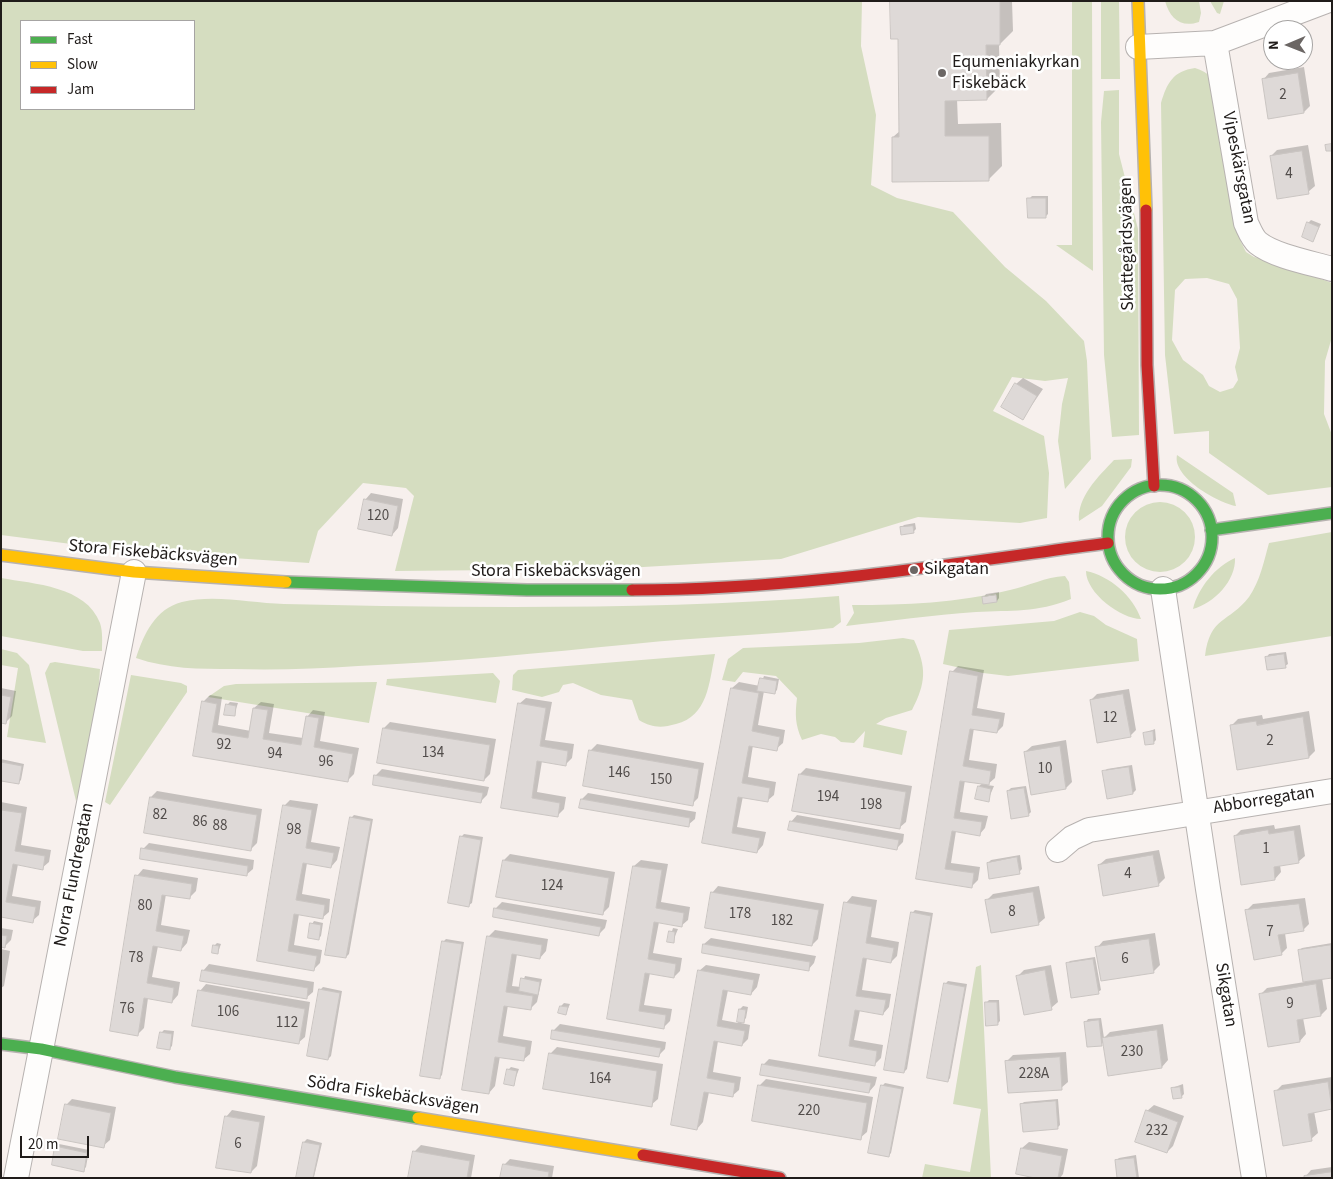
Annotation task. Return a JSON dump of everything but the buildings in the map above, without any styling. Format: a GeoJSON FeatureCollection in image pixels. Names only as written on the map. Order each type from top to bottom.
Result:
{"type":"FeatureCollection","features":[{"type":"Feature","properties":{"kind":"street","name":"Skattegårdsvägen"},"geometry":{"type":"LineString","coordinates":[[1138,1],[1138,47],[1147,246],[1147,364],[1154,486]]}},
{"type":"Feature","properties":{"kind":"street"},"geometry":{"type":"LineString","coordinates":[[1138,47],[1215,43],[1326,1]]}},
{"type":"Feature","properties":{"kind":"street","name":"Vipeskärsgatan"},"geometry":{"type":"LineString","coordinates":[[1215,43],[1246,223],[1252,235],[1258,243],[1273,250],[1332,270]]}},
{"type":"Feature","properties":{"kind":"street"},"geometry":{"type":"LineString","coordinates":[[1154,486],[1172,487],[1188,494],[1201,506],[1211,530],[1209,554],[1196,575],[1175,587],[1163,589],[1144,587],[1126,577],[1114,562],[1108,543],[1110,525],[1122,501],[1137,491],[1154,486]]}},
{"type":"Feature","properties":{"kind":"street"},"geometry":{"type":"LineString","coordinates":[[1211,530],[1332,513]]}},
{"type":"Feature","properties":{"kind":"street","name":"Stora Fiskebäcksvägen"},"geometry":{"type":"LineString","coordinates":[[1,555],[134,572],[391,587],[655,590],[773,585],[1108,543]]}},
{"type":"Feature","properties":{"kind":"street","name":"Norra Flundregatan"},"geometry":{"type":"LineString","coordinates":[[16,1178],[134,572]]}},
{"type":"Feature","properties":{"kind":"street","name":"Sikgatan"},"geometry":{"type":"LineString","coordinates":[[1163,589],[1254,1178]]}},
{"type":"Feature","properties":{"kind":"street","name":"Abborregatan"},"geometry":{"type":"LineString","coordinates":[[1196,812],[1332,790]]}},
{"type":"Feature","properties":{"kind":"street"},"geometry":{"type":"LineString","coordinates":[[1058,850],[1072,838],[1090,830],[1196,812]]}},
{"type":"Feature","properties":{"kind":"street","name":"Södra Fiskebäcksvägen"},"geometry":{"type":"LineString","coordinates":[[1,1044],[41,1049],[175,1077],[780,1178]]}},
{"type":"Feature","properties":{"kind":"green space"},"geometry":{"type":"Polygon","coordinates":[[[1,1],[862,1],[861,46],[876,115],[871,185],[897,198],[953,212],[1005,267],[1046,301],[1084,341],[1087,361],[1091,459],[1065,489],[1058,441],[1062,404],[1068,378],[1045,381],[1012,377],[993,411],[1044,436],[1049,473],[1047,518],[1020,523],[918,517],[781,559],[609,569],[395,571],[414,496],[406,488],[363,483],[318,531],[309,563],[126,551],[1,535],[1,1]]]}},
{"type":"Feature","properties":{"kind":"green space"},"geometry":{"type":"Polygon","coordinates":[[[1072,1],[1092,1],[1093,271],[1056,245],[1072,245],[1072,1]]]}},
{"type":"Feature","properties":{"kind":"green space"},"geometry":{"type":"Polygon","coordinates":[[[1101,1],[1119,1],[1120,79],[1101,79],[1101,1]]]}},
{"type":"Feature","properties":{"kind":"green space"},"geometry":{"type":"Polygon","coordinates":[[[1165,1],[1199,1],[1201,13],[1199,22],[1187,24],[1177,20],[1170,13],[1165,1]]]}},
{"type":"Feature","properties":{"kind":"green space"},"geometry":{"type":"Polygon","coordinates":[[[1210,1],[1224,1],[1220,14],[1217,13],[1210,1]]]}},
{"type":"Feature","properties":{"kind":"green space"},"geometry":{"type":"Polygon","coordinates":[[[1195,68],[1207,74],[1213,80],[1219,93],[1241,242],[1246,252],[1254,257],[1277,263],[1332,283],[1332,337],[1325,361],[1324,414],[1332,435],[1332,487],[1268,495],[1209,453],[1209,431],[1174,434],[1165,355],[1161,103],[1172,79],[1187,70],[1195,68]],[[1207,278],[1185,279],[1175,290],[1172,340],[1183,360],[1203,375],[1209,386],[1220,392],[1233,388],[1238,380],[1235,367],[1240,348],[1237,299],[1229,284],[1207,278]]]}},
{"type":"Feature","properties":{"kind":"green space"},"geometry":{"type":"Polygon","coordinates":[[[1119,90],[1119,154],[1138,229],[1139,435],[1112,437],[1104,355],[1101,122],[1104,91],[1119,90]]]}},
{"type":"Feature","properties":{"kind":"green space"},"geometry":{"type":"Polygon","coordinates":[[[1177,455],[1233,493],[1236,506],[1218,500],[1198,488],[1182,472],[1177,463],[1177,455]]]}},
{"type":"Feature","properties":{"kind":"green space"},"geometry":{"type":"Polygon","coordinates":[[[1132,459],[1131,467],[1102,506],[1079,521],[1081,504],[1095,480],[1114,460],[1132,459]]]}},
{"type":"Feature","properties":{"kind":"green space"},"geometry":{"type":"Polygon","coordinates":[[[1160,502],[1173,505],[1185,512],[1192,524],[1195,537],[1192,550],[1185,562],[1173,569],[1160,572],[1147,569],[1135,562],[1128,550],[1125,537],[1128,524],[1135,512],[1147,505],[1160,502]]]}},
{"type":"Feature","properties":{"kind":"green space"},"geometry":{"type":"Polygon","coordinates":[[[1332,532],[1332,636],[1205,656],[1211,634],[1216,627],[1242,605],[1253,591],[1269,543],[1332,532]]]}},
{"type":"Feature","properties":{"kind":"green space"},"geometry":{"type":"Polygon","coordinates":[[[1235,558],[1232,575],[1228,583],[1209,602],[1193,609],[1203,586],[1221,566],[1235,558]]]}},
{"type":"Feature","properties":{"kind":"green space"},"geometry":{"type":"Polygon","coordinates":[[[1086,571],[1104,577],[1120,588],[1132,602],[1141,619],[1124,615],[1106,603],[1092,588],[1086,571]]]}},
{"type":"Feature","properties":{"kind":"green space"},"geometry":{"type":"Polygon","coordinates":[[[1065,576],[1069,582],[1071,599],[1046,607],[944,615],[846,626],[854,613],[852,605],[912,604],[971,598],[1065,576]]]}},
{"type":"Feature","properties":{"kind":"green space"},"geometry":{"type":"Polygon","coordinates":[[[1,578],[58,589],[83,601],[93,611],[100,623],[102,651],[83,651],[1,636],[1,578]]]}},
{"type":"Feature","properties":{"kind":"green space"},"geometry":{"type":"Polygon","coordinates":[[[839,596],[841,622],[833,628],[461,660],[311,669],[196,668],[148,662],[136,658],[147,632],[158,616],[173,605],[194,600],[220,599],[308,605],[553,607],[725,603],[839,596]]]}},
{"type":"Feature","properties":{"kind":"green space"},"geometry":{"type":"Polygon","coordinates":[[[1080,612],[1094,616],[1106,625],[1137,639],[1139,661],[1008,676],[983,673],[943,664],[949,630],[1054,621],[1080,612]]]}},
{"type":"Feature","properties":{"kind":"green space"},"geometry":{"type":"Polygon","coordinates":[[[903,638],[914,640],[921,659],[923,675],[920,692],[912,710],[886,718],[876,724],[907,731],[902,755],[863,747],[865,731],[854,743],[841,742],[835,737],[821,734],[802,740],[796,719],[797,698],[776,676],[743,672],[735,682],[722,680],[728,659],[743,648],[859,643],[903,638]]]}},
{"type":"Feature","properties":{"kind":"green space"},"geometry":{"type":"Polygon","coordinates":[[[1,649],[17,653],[29,665],[46,743],[7,737],[18,668],[1,665],[1,649]]]}},
{"type":"Feature","properties":{"kind":"green space"},"geometry":{"type":"Polygon","coordinates":[[[715,654],[708,687],[701,706],[687,720],[666,726],[653,726],[639,720],[632,700],[601,695],[573,683],[563,685],[559,692],[542,697],[512,690],[513,675],[518,670],[715,654]]]}},
{"type":"Feature","properties":{"kind":"green space"},"geometry":{"type":"Polygon","coordinates":[[[55,662],[100,669],[96,719],[90,753],[76,801],[45,673],[50,663],[55,662]]]}},
{"type":"Feature","properties":{"kind":"green space"},"geometry":{"type":"Polygon","coordinates":[[[493,673],[500,681],[496,703],[386,685],[387,679],[493,673]]]}},
{"type":"Feature","properties":{"kind":"green space"},"geometry":{"type":"Polygon","coordinates":[[[131,675],[181,683],[187,686],[187,692],[110,805],[105,802],[131,675]]]}},
{"type":"Feature","properties":{"kind":"green space"},"geometry":{"type":"Polygon","coordinates":[[[377,682],[369,723],[208,697],[224,686],[236,684],[377,682]]]}},
{"type":"Feature","properties":{"kind":"green space"},"geometry":{"type":"Polygon","coordinates":[[[981,965],[991,1178],[922,1178],[925,1164],[970,1172],[981,1109],[953,1104],[976,967],[981,965]]]}},
{"type":"Feature","properties":{"kind":"traffic: fast"},"geometry":{"type":"LineString","coordinates":[[1160,485],[1180,489],[1197,500],[1208,517],[1212,537],[1208,557],[1197,574],[1180,585],[1160,589],[1140,585],[1123,574],[1112,557],[1108,537],[1112,517],[1123,500],[1140,489],[1160,485]]}},
{"type":"Feature","properties":{"kind":"traffic: fast"},"geometry":{"type":"LineString","coordinates":[[1211,530],[1332,513]]}},
{"type":"Feature","properties":{"kind":"traffic: fast"},"geometry":{"type":"LineString","coordinates":[[286,582],[527,590],[632,590]]}},
{"type":"Feature","properties":{"kind":"traffic: fast"},"geometry":{"type":"LineString","coordinates":[[1,1044],[41,1049],[175,1077],[418,1118]]}},
{"type":"Feature","properties":{"kind":"traffic: slow"},"geometry":{"type":"LineString","coordinates":[[1138,1],[1146,210]]}},
{"type":"Feature","properties":{"kind":"traffic: slow"},"geometry":{"type":"LineString","coordinates":[[1,555],[134,572],[286,582]]}},
{"type":"Feature","properties":{"kind":"traffic: slow"},"geometry":{"type":"LineString","coordinates":[[418,1118],[643,1155]]}},
{"type":"Feature","properties":{"kind":"traffic: jam"},"geometry":{"type":"LineString","coordinates":[[1146,210],[1147,365],[1154,486]]}},
{"type":"Feature","properties":{"kind":"traffic: jam"},"geometry":{"type":"LineString","coordinates":[[632,590],[752,586],[811,581],[1108,543]]}},
{"type":"Feature","properties":{"kind":"traffic: jam"},"geometry":{"type":"LineString","coordinates":[[643,1155],[780,1178]]}},
{"type":"Feature","properties":{"kind":"place","name":"Equmeniakyrkan Fiskebäck"},"geometry":{"type":"Point","coordinates":[942,73]}},
{"type":"Feature","properties":{"kind":"place","name":"Sikgatan"},"geometry":{"type":"Point","coordinates":[914,570]}}]}
